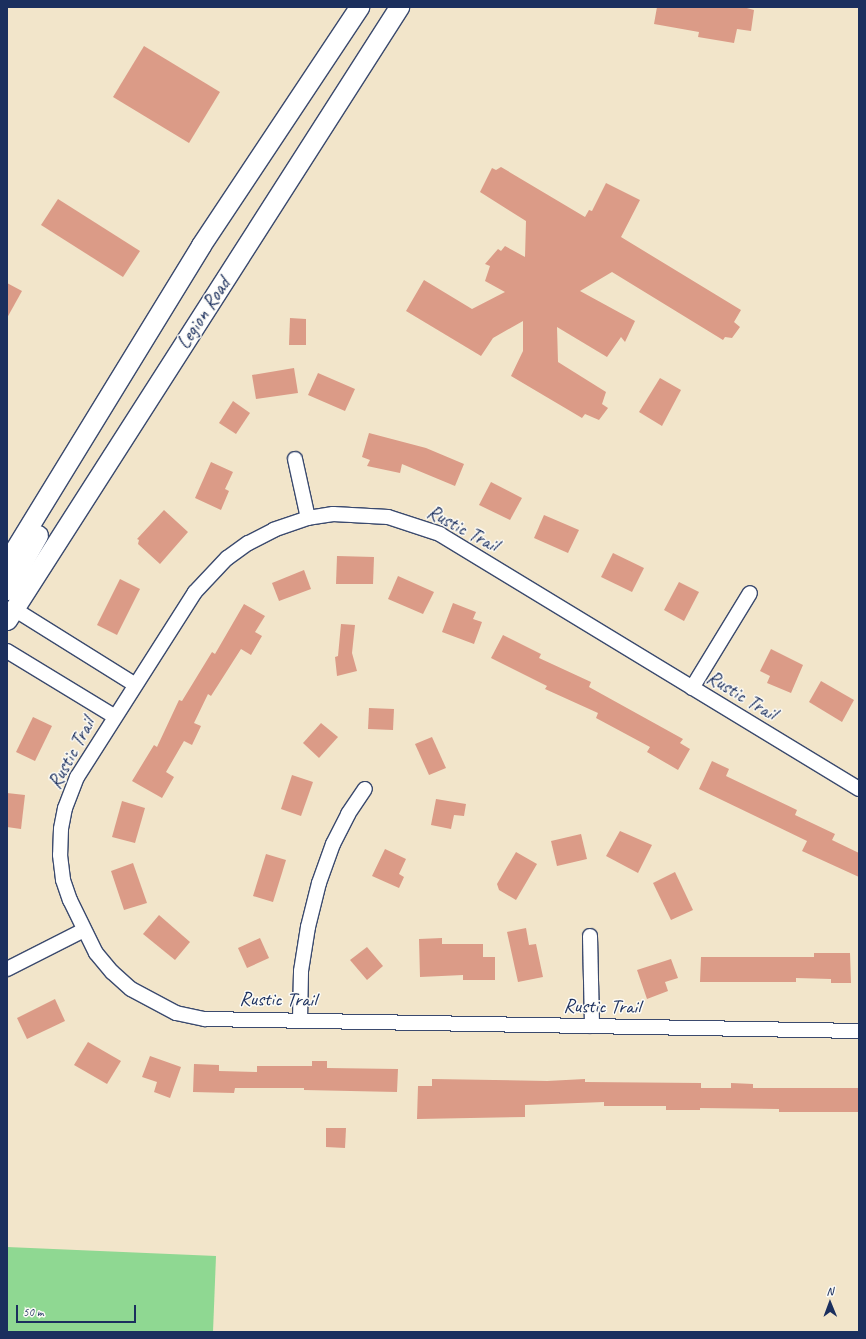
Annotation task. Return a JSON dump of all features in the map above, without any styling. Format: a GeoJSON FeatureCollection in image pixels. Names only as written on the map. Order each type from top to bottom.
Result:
{"type":"FeatureCollection","features":[{"type":"Feature","properties":{"kind":"main road","name":"Legion Road"},"geometry":{"type":"LineString","coordinates":[[7,562],[201,245],[359,7]]}},
{"type":"Feature","properties":{"kind":"main road","name":"Legion Road"},"geometry":{"type":"LineString","coordinates":[[10,615],[399,7]]}},
{"type":"Feature","properties":{"kind":"main road"},"geometry":{"type":"LineString","coordinates":[[7,590],[67,483],[66,466]]}},
{"type":"Feature","properties":{"kind":"street"},"geometry":{"type":"LineString","coordinates":[[294,459],[308,518]]}},
{"type":"Feature","properties":{"kind":"street","name":"Rustic Trail"},"geometry":{"type":"LineString","coordinates":[[859,789],[440,534],[395,519],[362,514],[308,518],[274,530],[248,543],[209,576],[195,592],[134,684],[76,777],[65,808],[61,829],[60,854],[64,880],[84,930],[96,953],[112,972],[131,989],[176,1013],[205,1019],[859,1032]]}},
{"type":"Feature","properties":{"kind":"street"},"geometry":{"type":"LineString","coordinates":[[692,688],[750,593]]}},
{"type":"Feature","properties":{"kind":"street"},"geometry":{"type":"LineString","coordinates":[[10,615],[134,684]]}},
{"type":"Feature","properties":{"kind":"street"},"geometry":{"type":"LineString","coordinates":[[7,651],[114,716]]}},
{"type":"Feature","properties":{"kind":"street"},"geometry":{"type":"LineString","coordinates":[[300,1020],[302,971],[308,927],[319,883],[333,844],[348,814],[365,790]]}},
{"type":"Feature","properties":{"kind":"street"},"geometry":{"type":"LineString","coordinates":[[7,970],[84,930]]}},
{"type":"Feature","properties":{"kind":"street"},"geometry":{"type":"LineString","coordinates":[[590,936],[592,1026]]}},
{"type":"Feature","properties":{"kind":"green space"},"geometry":{"type":"Polygon","coordinates":[[[7,1247],[216,1256],[213,1332],[7,1332],[7,1247]]]}},
{"type":"Feature","properties":{"kind":"building"},"geometry":{"type":"Polygon","coordinates":[[[657,7],[743,7],[754,10],[751,31],[737,29],[734,43],[698,37],[699,32],[654,24],[657,7]]]}},
{"type":"Feature","properties":{"kind":"building"},"geometry":{"type":"Polygon","coordinates":[[[144,46],[220,92],[189,143],[113,97],[144,46]]]}},
{"type":"Feature","properties":{"kind":"building"},"geometry":{"type":"Polygon","coordinates":[[[501,167],[585,217],[589,210],[592,211],[606,183],[640,200],[621,237],[741,310],[734,322],[740,327],[732,338],[725,337],[723,340],[612,272],[580,291],[635,321],[625,342],[621,337],[607,357],[557,327],[558,362],[606,392],[602,404],[608,408],[599,420],[585,414],[582,418],[511,376],[523,351],[523,321],[493,338],[481,356],[406,311],[424,280],[472,309],[505,292],[485,281],[490,266],[485,264],[498,249],[501,251],[505,246],[525,257],[526,221],[480,192],[492,168],[496,170],[501,167]]]}},
{"type":"Feature","properties":{"kind":"building"},"geometry":{"type":"Polygon","coordinates":[[[58,199],[140,251],[123,277],[41,225],[58,199]]]}},
{"type":"Feature","properties":{"kind":"building"},"geometry":{"type":"Polygon","coordinates":[[[7,283],[22,291],[7,318],[7,283]]]}},
{"type":"Feature","properties":{"kind":"building"},"geometry":{"type":"Polygon","coordinates":[[[290,318],[306,319],[306,345],[289,345],[290,318]]]}},
{"type":"Feature","properties":{"kind":"building"},"geometry":{"type":"Polygon","coordinates":[[[294,368],[298,393],[256,399],[252,375],[294,368]]]}},
{"type":"Feature","properties":{"kind":"building"},"geometry":{"type":"Polygon","coordinates":[[[318,373],[355,389],[345,411],[308,395],[318,373]]]}},
{"type":"Feature","properties":{"kind":"building"},"geometry":{"type":"Polygon","coordinates":[[[660,378],[681,390],[662,426],[639,412],[660,378]]]}},
{"type":"Feature","properties":{"kind":"building"},"geometry":{"type":"Polygon","coordinates":[[[233,401],[250,413],[236,434],[219,423],[233,401]]]}},
{"type":"Feature","properties":{"kind":"building"},"geometry":{"type":"Polygon","coordinates":[[[369,433],[426,448],[464,464],[455,486],[402,464],[400,473],[367,466],[370,460],[362,457],[369,433]]]}},
{"type":"Feature","properties":{"kind":"building"},"geometry":{"type":"Polygon","coordinates":[[[211,462],[233,472],[225,489],[229,491],[221,510],[195,498],[211,462]]]}},
{"type":"Feature","properties":{"kind":"building"},"geometry":{"type":"Polygon","coordinates":[[[491,482],[522,498],[510,520],[479,505],[491,482]]]}},
{"type":"Feature","properties":{"kind":"building"},"geometry":{"type":"Polygon","coordinates":[[[164,510],[188,532],[160,564],[138,544],[139,540],[137,539],[164,510]]]}},
{"type":"Feature","properties":{"kind":"building"},"geometry":{"type":"Polygon","coordinates":[[[544,515],[579,530],[568,553],[534,538],[544,515]]]}},
{"type":"Feature","properties":{"kind":"building"},"geometry":{"type":"Polygon","coordinates":[[[613,553],[644,568],[632,592],[601,577],[613,553]]]}},
{"type":"Feature","properties":{"kind":"building"},"geometry":{"type":"Polygon","coordinates":[[[337,556],[374,557],[373,584],[336,584],[337,556]]]}},
{"type":"Feature","properties":{"kind":"building"},"geometry":{"type":"Polygon","coordinates":[[[304,570],[311,589],[279,601],[272,583],[304,570]]]}},
{"type":"Feature","properties":{"kind":"building"},"geometry":{"type":"Polygon","coordinates":[[[398,576],[434,592],[423,614],[388,599],[398,576]]]}},
{"type":"Feature","properties":{"kind":"building"},"geometry":{"type":"Polygon","coordinates":[[[120,579],[140,589],[117,635],[97,625],[120,579]]]}},
{"type":"Feature","properties":{"kind":"building"},"geometry":{"type":"Polygon","coordinates":[[[679,582],[699,592],[684,621],[664,610],[679,582]]]}},
{"type":"Feature","properties":{"kind":"building"},"geometry":{"type":"Polygon","coordinates":[[[453,603],[476,612],[473,619],[482,622],[474,644],[442,632],[453,603]]]}},
{"type":"Feature","properties":{"kind":"building"},"geometry":{"type":"Polygon","coordinates":[[[244,604],[265,616],[255,632],[262,636],[251,655],[241,649],[211,696],[208,694],[194,723],[201,726],[192,745],[184,741],[166,772],[174,777],[162,798],[132,781],[154,745],[157,747],[179,700],[182,701],[212,652],[215,654],[244,604]]]}},
{"type":"Feature","properties":{"kind":"building"},"geometry":{"type":"Polygon","coordinates":[[[341,624],[355,625],[352,653],[357,671],[337,676],[335,657],[338,656],[341,624]]]}},
{"type":"Feature","properties":{"kind":"building"},"geometry":{"type":"Polygon","coordinates":[[[503,635],[541,654],[539,658],[591,682],[589,687],[683,739],[680,743],[690,749],[678,770],[647,752],[650,747],[596,718],[598,713],[545,689],[547,686],[491,658],[503,635]]]}},
{"type":"Feature","properties":{"kind":"building"},"geometry":{"type":"Polygon","coordinates":[[[771,649],[803,665],[791,693],[767,683],[770,676],[760,671],[771,649]]]}},
{"type":"Feature","properties":{"kind":"building"},"geometry":{"type":"Polygon","coordinates":[[[821,681],[854,700],[842,722],[809,702],[821,681]]]}},
{"type":"Feature","properties":{"kind":"building"},"geometry":{"type":"Polygon","coordinates":[[[369,708],[394,709],[393,730],[368,729],[369,708]]]}},
{"type":"Feature","properties":{"kind":"building"},"geometry":{"type":"Polygon","coordinates":[[[33,717],[52,726],[35,761],[16,752],[33,717]]]}},
{"type":"Feature","properties":{"kind":"building"},"geometry":{"type":"Polygon","coordinates":[[[321,723],[338,737],[319,758],[303,743],[321,723]]]}},
{"type":"Feature","properties":{"kind":"building"},"geometry":{"type":"Polygon","coordinates":[[[432,737],[446,768],[429,775],[415,744],[432,737]]]}},
{"type":"Feature","properties":{"kind":"building"},"geometry":{"type":"Polygon","coordinates":[[[712,761],[729,769],[726,776],[797,810],[795,815],[835,834],[832,840],[859,853],[859,877],[802,851],[807,841],[699,789],[712,761]]]}},
{"type":"Feature","properties":{"kind":"building"},"geometry":{"type":"Polygon","coordinates":[[[292,775],[313,782],[301,816],[281,809],[292,775]]]}},
{"type":"Feature","properties":{"kind":"building"},"geometry":{"type":"Polygon","coordinates":[[[7,793],[25,795],[21,829],[7,827],[7,793]]]}},
{"type":"Feature","properties":{"kind":"building"},"geometry":{"type":"Polygon","coordinates":[[[436,799],[466,804],[464,816],[454,815],[451,829],[431,825],[436,799]]]}},
{"type":"Feature","properties":{"kind":"building"},"geometry":{"type":"Polygon","coordinates":[[[122,801],[145,808],[135,843],[112,837],[122,801]]]}},
{"type":"Feature","properties":{"kind":"building"},"geometry":{"type":"Polygon","coordinates":[[[620,831],[652,845],[638,873],[606,856],[620,831]]]}},
{"type":"Feature","properties":{"kind":"building"},"geometry":{"type":"Polygon","coordinates":[[[581,834],[587,859],[557,866],[551,841],[581,834]]]}},
{"type":"Feature","properties":{"kind":"building"},"geometry":{"type":"Polygon","coordinates":[[[385,849],[406,859],[399,874],[404,877],[399,888],[372,876],[385,849]]]}},
{"type":"Feature","properties":{"kind":"building"},"geometry":{"type":"Polygon","coordinates":[[[516,852],[537,864],[516,900],[499,890],[497,884],[516,852]]]}},
{"type":"Feature","properties":{"kind":"building"},"geometry":{"type":"Polygon","coordinates":[[[266,854],[286,860],[273,902],[253,896],[266,854]]]}},
{"type":"Feature","properties":{"kind":"building"},"geometry":{"type":"Polygon","coordinates":[[[133,863],[147,903],[124,910],[111,871],[133,863]]]}},
{"type":"Feature","properties":{"kind":"building"},"geometry":{"type":"Polygon","coordinates":[[[675,872],[693,910],[671,920],[653,883],[675,872]]]}},
{"type":"Feature","properties":{"kind":"building"},"geometry":{"type":"Polygon","coordinates":[[[159,915],[190,942],[175,960],[143,934],[159,915]]]}},
{"type":"Feature","properties":{"kind":"building"},"geometry":{"type":"Polygon","coordinates":[[[526,928],[529,945],[536,944],[543,977],[518,982],[507,932],[526,928]]]}},
{"type":"Feature","properties":{"kind":"building"},"geometry":{"type":"Polygon","coordinates":[[[260,938],[269,958],[247,968],[238,948],[260,938]]]}},
{"type":"Feature","properties":{"kind":"building"},"geometry":{"type":"Polygon","coordinates":[[[442,938],[442,944],[483,944],[483,957],[495,957],[495,980],[463,980],[463,975],[420,977],[419,939],[442,938]]]}},
{"type":"Feature","properties":{"kind":"building"},"geometry":{"type":"Polygon","coordinates":[[[367,947],[383,966],[367,980],[350,960],[367,947]]]}},
{"type":"Feature","properties":{"kind":"building"},"geometry":{"type":"Polygon","coordinates":[[[814,953],[850,953],[851,983],[831,983],[831,979],[796,978],[796,982],[700,982],[701,957],[814,957],[814,953]]]}},
{"type":"Feature","properties":{"kind":"building"},"geometry":{"type":"Polygon","coordinates":[[[671,959],[678,978],[665,982],[668,991],[647,999],[637,970],[671,959]]]}},
{"type":"Feature","properties":{"kind":"building"},"geometry":{"type":"Polygon","coordinates":[[[55,999],[65,1021],[27,1039],[17,1018],[55,999]]]}},
{"type":"Feature","properties":{"kind":"building"},"geometry":{"type":"Polygon","coordinates":[[[88,1042],[121,1061],[107,1084],[74,1065],[88,1042]]]}},
{"type":"Feature","properties":{"kind":"building"},"geometry":{"type":"Polygon","coordinates":[[[150,1056],[181,1067],[170,1098],[154,1092],[157,1082],[142,1077],[150,1056]]]}},
{"type":"Feature","properties":{"kind":"building"},"geometry":{"type":"Polygon","coordinates":[[[312,1061],[327,1061],[327,1068],[398,1069],[397,1092],[304,1090],[304,1088],[235,1088],[234,1093],[193,1092],[194,1064],[219,1065],[219,1071],[257,1072],[257,1066],[312,1066],[312,1061]]]}},
{"type":"Feature","properties":{"kind":"building"},"geometry":{"type":"Polygon","coordinates":[[[432,1079],[547,1081],[585,1079],[585,1082],[701,1083],[701,1088],[731,1088],[731,1083],[753,1084],[753,1088],[859,1088],[859,1112],[779,1112],[779,1109],[700,1108],[700,1110],[666,1110],[666,1106],[604,1106],[604,1102],[525,1105],[525,1117],[417,1119],[418,1086],[432,1086],[432,1079]]]}},
{"type":"Feature","properties":{"kind":"building"},"geometry":{"type":"Polygon","coordinates":[[[326,1128],[346,1128],[345,1148],[326,1147],[326,1128]]]}}]}
